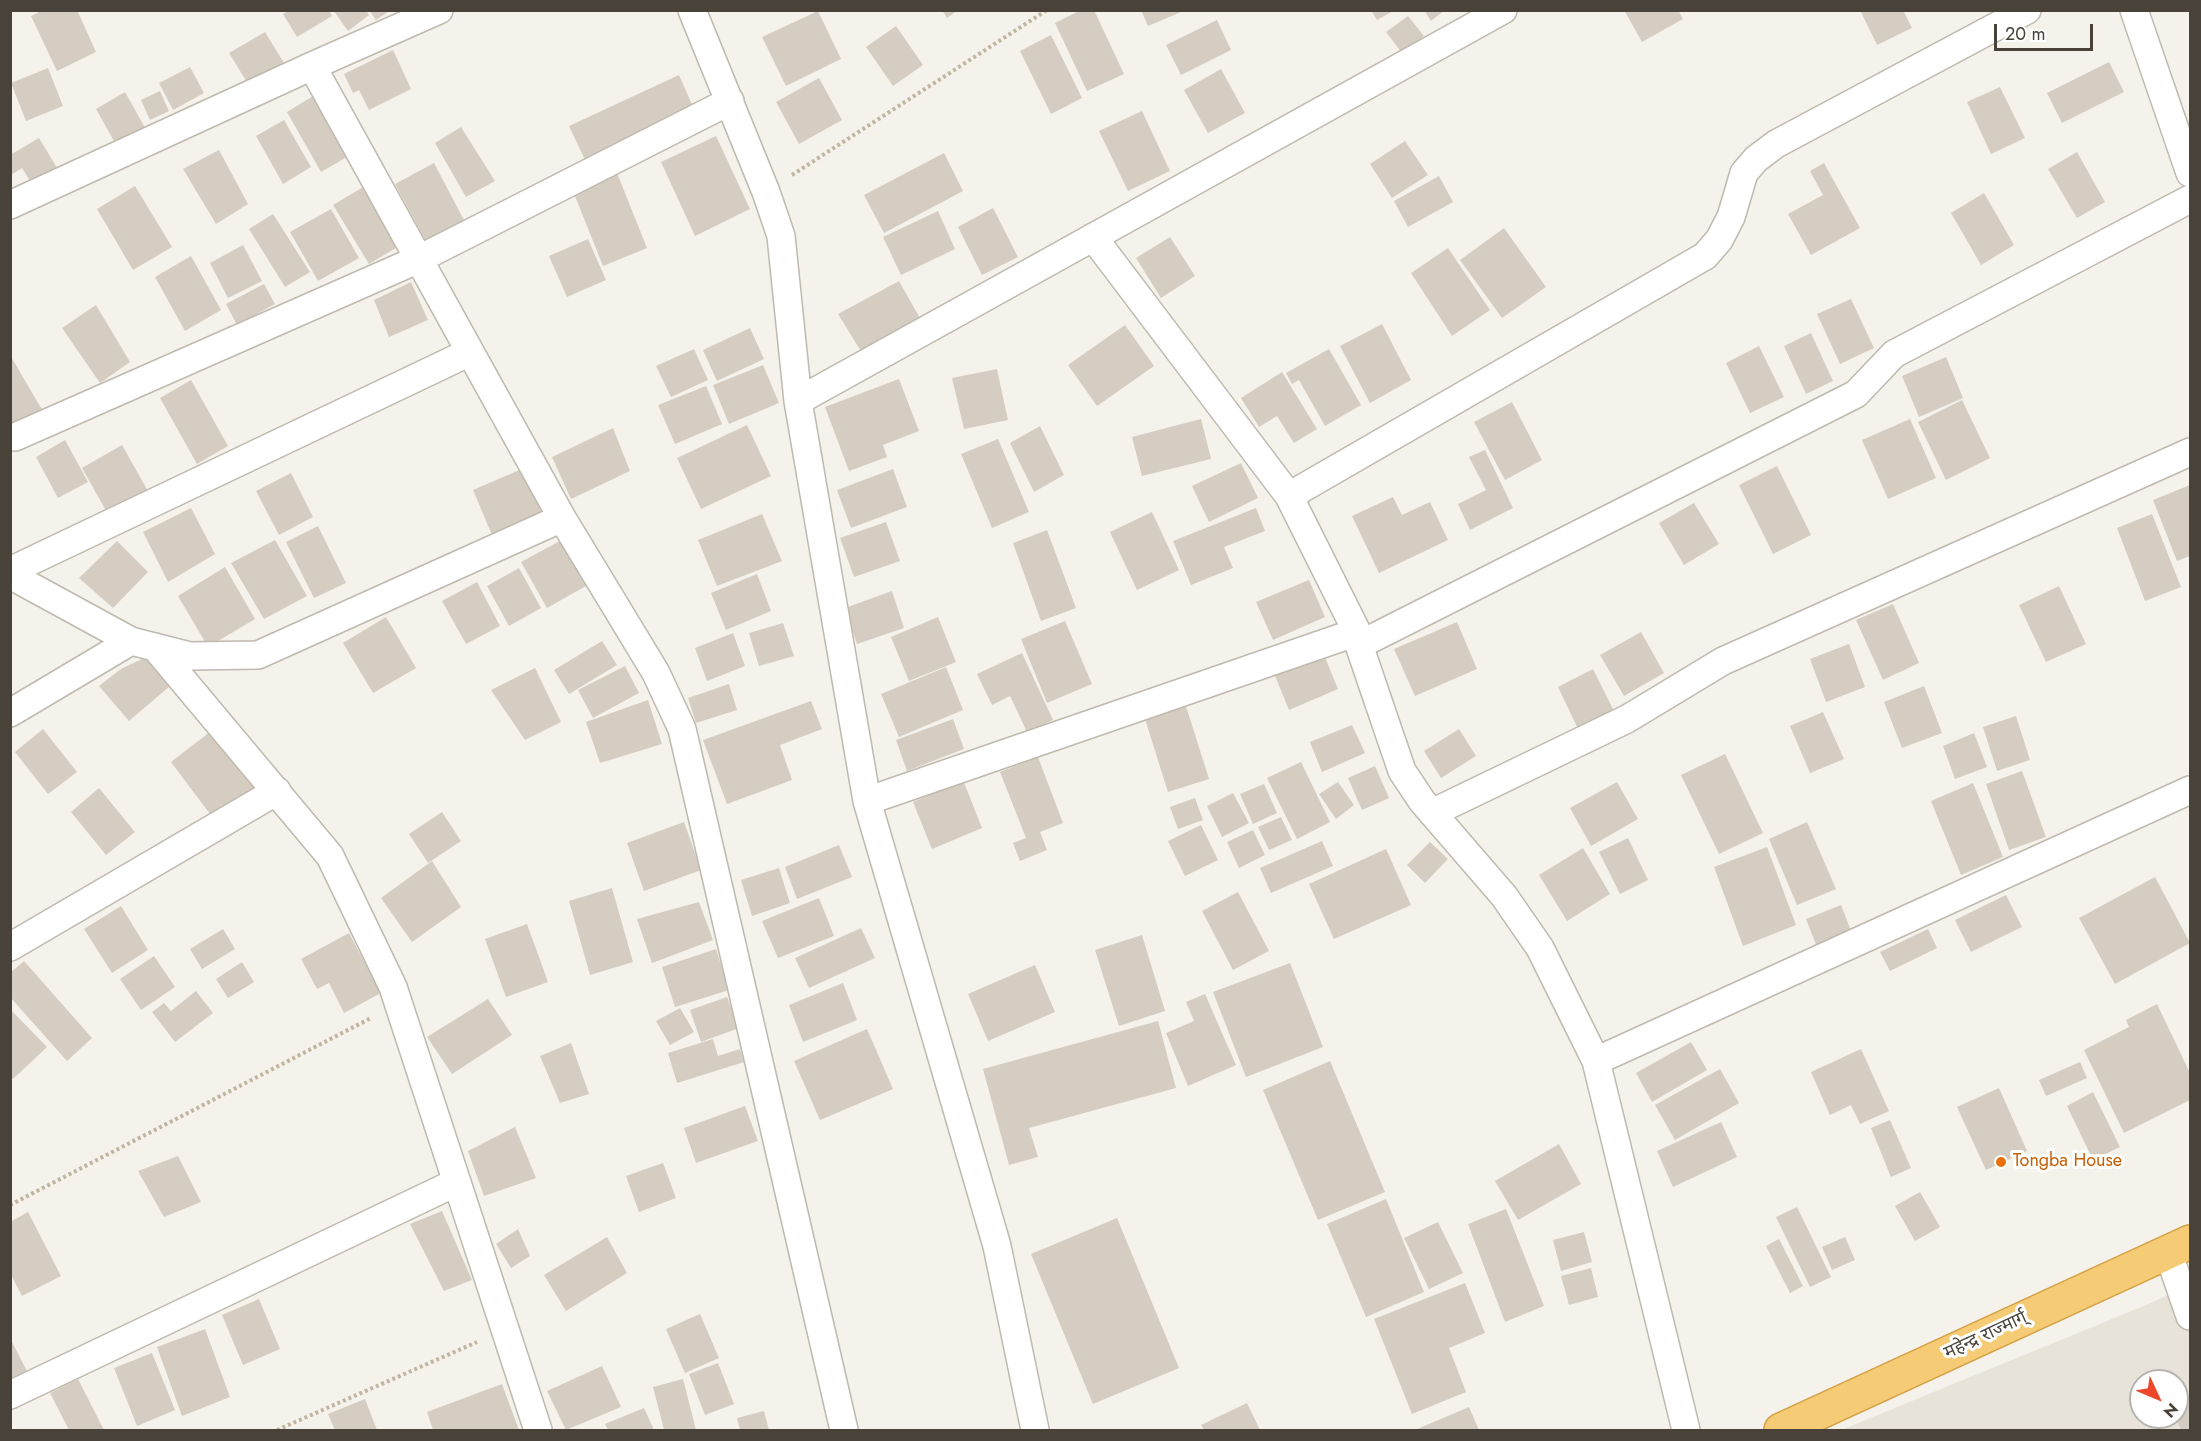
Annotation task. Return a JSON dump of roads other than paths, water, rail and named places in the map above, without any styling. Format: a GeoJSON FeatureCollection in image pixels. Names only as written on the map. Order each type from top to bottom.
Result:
{"type":"FeatureCollection","features":[{"type":"Feature","properties":{"kind":"highway","name":"महेन्द्र राज्मार्ग्"},"geometry":{"type":"LineString","coordinates":[[1781,1431],[2179,1247]]}},
{"type":"Feature","properties":{"kind":"street"},"geometry":{"type":"LineString","coordinates":[[10,206],[312,66],[439,10]]}},
{"type":"Feature","properties":{"kind":"street"},"geometry":{"type":"LineString","coordinates":[[692,10],[766,192],[781,236],[798,401],[867,801],[997,1246],[1035,1431]]}},
{"type":"Feature","properties":{"kind":"street"},"geometry":{"type":"LineString","coordinates":[[798,401],[1503,10]]}},
{"type":"Feature","properties":{"kind":"street"},"geometry":{"type":"LineString","coordinates":[[1289,496],[1705,256],[1719,240],[1731,218],[1744,174],[1756,159],[1776,144],[2027,10]]}},
{"type":"Feature","properties":{"kind":"street"},"geometry":{"type":"LineString","coordinates":[[2134,10],[2190,172]]}},
{"type":"Feature","properties":{"kind":"street"},"geometry":{"type":"LineString","coordinates":[[312,66],[562,518],[656,673],[682,729],[844,1431]]}},
{"type":"Feature","properties":{"kind":"street"},"geometry":{"type":"LineString","coordinates":[[15,437],[419,259],[730,101]]}},
{"type":"Feature","properties":{"kind":"street"},"geometry":{"type":"LineString","coordinates":[[867,801],[1358,638],[1856,394],[1894,354],[2190,199]]}},
{"type":"Feature","properties":{"kind":"street"},"geometry":{"type":"LineString","coordinates":[[1093,237],[1289,496],[1358,638],[1402,771],[1432,813],[1504,896],[1540,948],[1596,1061],[1686,1431]]}},
{"type":"Feature","properties":{"kind":"street"},"geometry":{"type":"LineString","coordinates":[[10,573],[470,352]]}},
{"type":"Feature","properties":{"kind":"street"},"geometry":{"type":"LineString","coordinates":[[1432,813],[1627,719],[1723,661],[2190,452]]}},
{"type":"Feature","properties":{"kind":"street"},"geometry":{"type":"LineString","coordinates":[[10,573],[143,644],[190,656],[258,655],[562,518]]}},
{"type":"Feature","properties":{"kind":"street"},"geometry":{"type":"LineString","coordinates":[[10,713],[143,644]]}},
{"type":"Feature","properties":{"kind":"street"},"geometry":{"type":"LineString","coordinates":[[143,644],[277,791],[330,856],[393,987],[538,1431]]}},
{"type":"Feature","properties":{"kind":"street"},"geometry":{"type":"LineString","coordinates":[[1596,1061],[2190,790]]}},
{"type":"Feature","properties":{"kind":"street"},"geometry":{"type":"LineString","coordinates":[[10,947],[277,791]]}},
{"type":"Feature","properties":{"kind":"street"},"geometry":{"type":"LineString","coordinates":[[10,1395],[457,1182]]}},
{"type":"Feature","properties":{"kind":"street"},"geometry":{"type":"LineString","coordinates":[[2179,1247],[2190,1316]]}},
{"type":"Feature","properties":{"kind":"place","name":"Tongba House"},"geometry":{"type":"Point","coordinates":[2001,1162]}}]}
